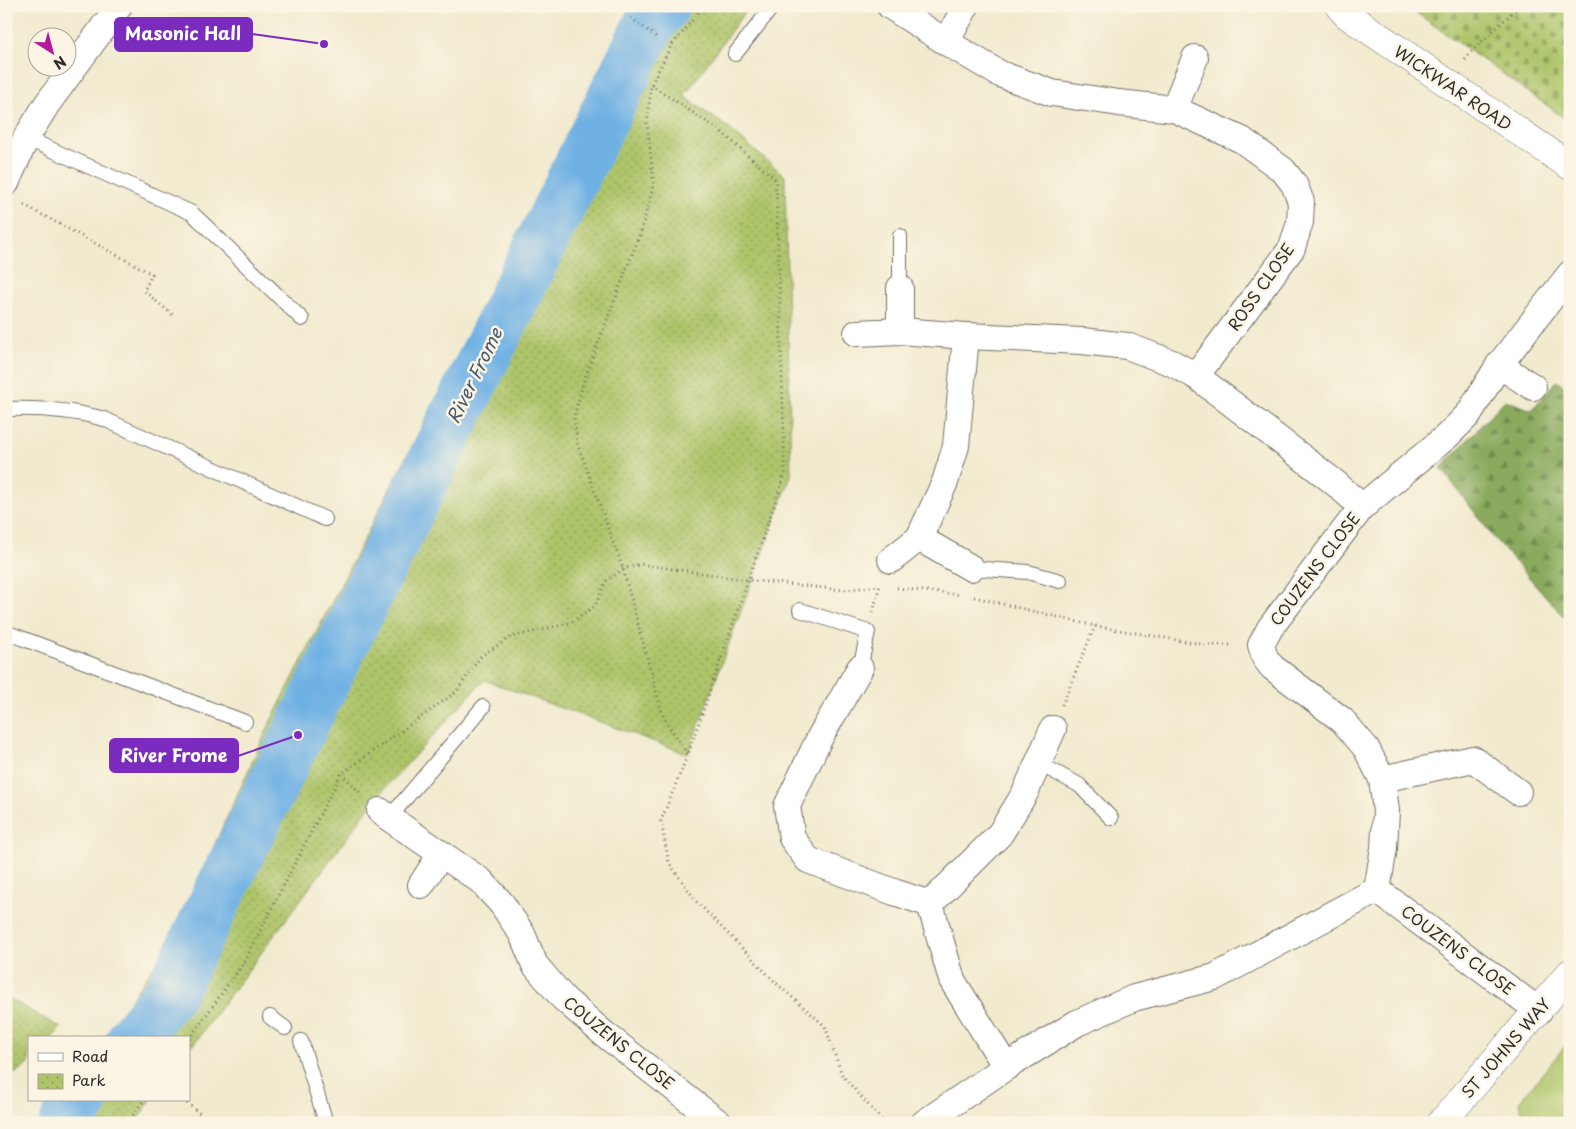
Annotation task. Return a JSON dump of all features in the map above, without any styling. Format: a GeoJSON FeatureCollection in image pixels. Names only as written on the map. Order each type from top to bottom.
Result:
{"type":"FeatureCollection","features":[{"type":"Feature","properties":{"kind":"main road","name":"WICKWAR ROAD"},"geometry":{"type":"LineString","coordinates":[[1339,6],[1347,15],[1570,166]]}},
{"type":"Feature","properties":{"kind":"main road","name":"ST JOHNS WAY"},"geometry":{"type":"LineString","coordinates":[[1441,1123],[1570,973]]}},
{"type":"Feature","properties":{"kind":"street"},"geometry":{"type":"LineString","coordinates":[[6,183],[26,138],[48,104],[119,6]]}},
{"type":"Feature","properties":{"kind":"street","name":"ROSS CLOSE"},"geometry":{"type":"LineString","coordinates":[[890,6],[1000,74],[1052,93],[1174,109],[1242,140],[1283,170],[1294,184],[1301,202],[1300,222],[1292,248],[1196,376]]}},
{"type":"Feature","properties":{"kind":"street"},"geometry":{"type":"LineString","coordinates":[[946,42],[966,6]]}},
{"type":"Feature","properties":{"kind":"street"},"geometry":{"type":"LineString","coordinates":[[1174,109],[1195,58]]}},
{"type":"Feature","properties":{"kind":"street","name":"COUZENS CLOSE"},"geometry":{"type":"LineString","coordinates":[[1261,646],[1270,628],[1362,507],[1468,416],[1499,365],[1570,274]]}},
{"type":"Feature","properties":{"kind":"street"},"geometry":{"type":"LineString","coordinates":[[900,288],[900,331]]}},
{"type":"Feature","properties":{"kind":"street"},"geometry":{"type":"LineString","coordinates":[[857,333],[900,331],[1082,341],[1127,346],[1172,363],[1196,376],[1334,482],[1362,507]]}},
{"type":"Feature","properties":{"kind":"street"},"geometry":{"type":"LineString","coordinates":[[891,560],[920,538],[945,482],[956,446],[966,336]]}},
{"type":"Feature","properties":{"kind":"street"},"geometry":{"type":"LineString","coordinates":[[1499,365],[1532,387]]}},
{"type":"Feature","properties":{"kind":"street"},"geometry":{"type":"LineString","coordinates":[[920,538],[971,568]]}},
{"type":"Feature","properties":{"kind":"street"},"geometry":{"type":"LineString","coordinates":[[924,1123],[1006,1067],[1077,1023],[1134,998],[1214,977],[1378,890],[1384,848],[1386,811],[1382,779],[1366,748],[1342,720],[1272,667],[1265,658],[1261,646]]}},
{"type":"Feature","properties":{"kind":"street"},"geometry":{"type":"LineString","coordinates":[[860,668],[820,737],[788,806],[792,838],[808,860],[930,904]]}},
{"type":"Feature","properties":{"kind":"street"},"geometry":{"type":"LineString","coordinates":[[930,904],[1000,834],[1025,794],[1053,729]]}},
{"type":"Feature","properties":{"kind":"street"},"geometry":{"type":"LineString","coordinates":[[1382,779],[1473,759],[1518,792]]}},
{"type":"Feature","properties":{"kind":"street","name":"COUZENS CLOSE"},"geometry":{"type":"LineString","coordinates":[[384,814],[481,881],[502,904],[522,934],[535,965],[562,998],[703,1118]]}},
{"type":"Feature","properties":{"kind":"street"},"geometry":{"type":"LineString","coordinates":[[421,884],[442,854]]}},
{"type":"Feature","properties":{"kind":"street","name":"COUZENS CLOSE"},"geometry":{"type":"LineString","coordinates":[[1378,890],[1539,1010]]}},
{"type":"Feature","properties":{"kind":"street"},"geometry":{"type":"LineString","coordinates":[[930,904],[952,980],[1006,1067]]}},
{"type":"Feature","properties":{"kind":"lane"},"geometry":{"type":"LineString","coordinates":[[735,54],[773,6]]}},
{"type":"Feature","properties":{"kind":"lane"},"geometry":{"type":"LineString","coordinates":[[26,138],[192,214],[302,319]]}},
{"type":"Feature","properties":{"kind":"lane"},"geometry":{"type":"LineString","coordinates":[[900,236],[900,288]]}},
{"type":"Feature","properties":{"kind":"lane"},"geometry":{"type":"LineString","coordinates":[[6,409],[35,408],[84,413],[104,419],[325,519]]}},
{"type":"Feature","properties":{"kind":"lane"},"geometry":{"type":"LineString","coordinates":[[971,568],[1028,572],[1060,581]]}},
{"type":"Feature","properties":{"kind":"lane"},"geometry":{"type":"LineString","coordinates":[[800,610],[868,632],[860,668]]}},
{"type":"Feature","properties":{"kind":"lane"},"geometry":{"type":"LineString","coordinates":[[6,631],[245,722]]}},
{"type":"Feature","properties":{"kind":"lane"},"geometry":{"type":"LineString","coordinates":[[384,814],[483,708]]}},
{"type":"Feature","properties":{"kind":"lane"},"geometry":{"type":"LineString","coordinates":[[1038,763],[1079,785],[1111,818]]}},
{"type":"Feature","properties":{"kind":"lane"},"geometry":{"type":"LineString","coordinates":[[270,1016],[286,1028]]}},
{"type":"Feature","properties":{"kind":"lane"},"geometry":{"type":"LineString","coordinates":[[301,1041],[326,1123]]}},
{"type":"Feature","properties":{"kind":"path"},"geometry":{"type":"LineString","coordinates":[[688,754],[663,716],[623,569],[577,443],[574,417],[584,380],[640,231],[654,184],[647,124],[651,85],[671,46],[704,6]]}},
{"type":"Feature","properties":{"kind":"path"},"geometry":{"type":"LineString","coordinates":[[1447,84],[1471,52],[1517,8]]}},
{"type":"Feature","properties":{"kind":"path"},"geometry":{"type":"LineString","coordinates":[[631,18],[659,39]]}},
{"type":"Feature","properties":{"kind":"path"},"geometry":{"type":"LineString","coordinates":[[651,85],[718,129],[776,180],[785,474],[688,754],[661,821],[669,863],[697,902],[776,983],[825,1026],[842,1075],[884,1123]]}},
{"type":"Feature","properties":{"kind":"path"},"geometry":{"type":"LineString","coordinates":[[23,204],[152,274],[144,291],[174,316]]}},
{"type":"Feature","properties":{"kind":"path"},"geometry":{"type":"LineString","coordinates":[[868,632],[880,586],[891,560]]}},
{"type":"Feature","properties":{"kind":"path"},"geometry":{"type":"LineString","coordinates":[[190,1038],[243,964],[341,774],[456,692],[481,656],[511,637],[570,623],[595,606],[606,581],[623,569],[640,564],[748,580],[843,590],[880,586],[979,598],[1095,626],[1206,645],[1261,646]]}},
{"type":"Feature","properties":{"kind":"path"},"geometry":{"type":"LineString","coordinates":[[1053,729],[1095,626]]}},
{"type":"Feature","properties":{"kind":"path"},"geometry":{"type":"LineString","coordinates":[[127,1123],[143,1102]]}},
{"type":"Feature","properties":{"kind":"path"},"geometry":{"type":"LineString","coordinates":[[186,1102],[212,1123]]}},
{"type":"Feature","properties":{"kind":"green space"},"geometry":{"type":"Polygon","coordinates":[[[641,6],[749,6],[684,96],[727,127],[785,176],[791,476],[688,754],[484,680],[377,797],[190,1049],[190,1036],[105,1036],[169,944],[271,721],[631,18],[641,6]]]}},
{"type":"Feature","properties":{"kind":"green space"},"geometry":{"type":"Polygon","coordinates":[[[1407,6],[1570,6],[1570,122],[1407,6]]]}},
{"type":"Feature","properties":{"kind":"green space"},"geometry":{"type":"Polygon","coordinates":[[[1556,381],[1570,390],[1570,621],[1564,617],[1494,538],[1441,468],[1505,400],[1532,410],[1556,381]]]}},
{"type":"Feature","properties":{"kind":"green space"},"geometry":{"type":"Polygon","coordinates":[[[6,997],[61,1028],[54,1036],[28,1036],[28,1065],[6,1079],[6,997]]]}},
{"type":"Feature","properties":{"kind":"green space"},"geometry":{"type":"Polygon","coordinates":[[[1570,1040],[1570,1123],[1525,1123],[1519,1102],[1570,1040]]]}},
{"type":"Feature","properties":{"kind":"green space"},"geometry":{"type":"Polygon","coordinates":[[[59,1102],[150,1102],[135,1123],[45,1123],[59,1102]]]}},
{"type":"Feature","properties":{"kind":"waterway","name":"River Frome"},"geometry":{"type":"LineString","coordinates":[[135,1036],[170,992],[650,23],[664,6]]}},
{"type":"Feature","properties":{"kind":"waterway","name":"River Frome"},"geometry":{"type":"LineString","coordinates":[[65,1123],[81,1102]]}},
{"type":"Feature","properties":{"kind":"place","name":"Masonic Hall"},"geometry":{"type":"Point","coordinates":[324,44]}},
{"type":"Feature","properties":{"kind":"place","name":"River Frome"},"geometry":{"type":"Point","coordinates":[298,735]}}]}
